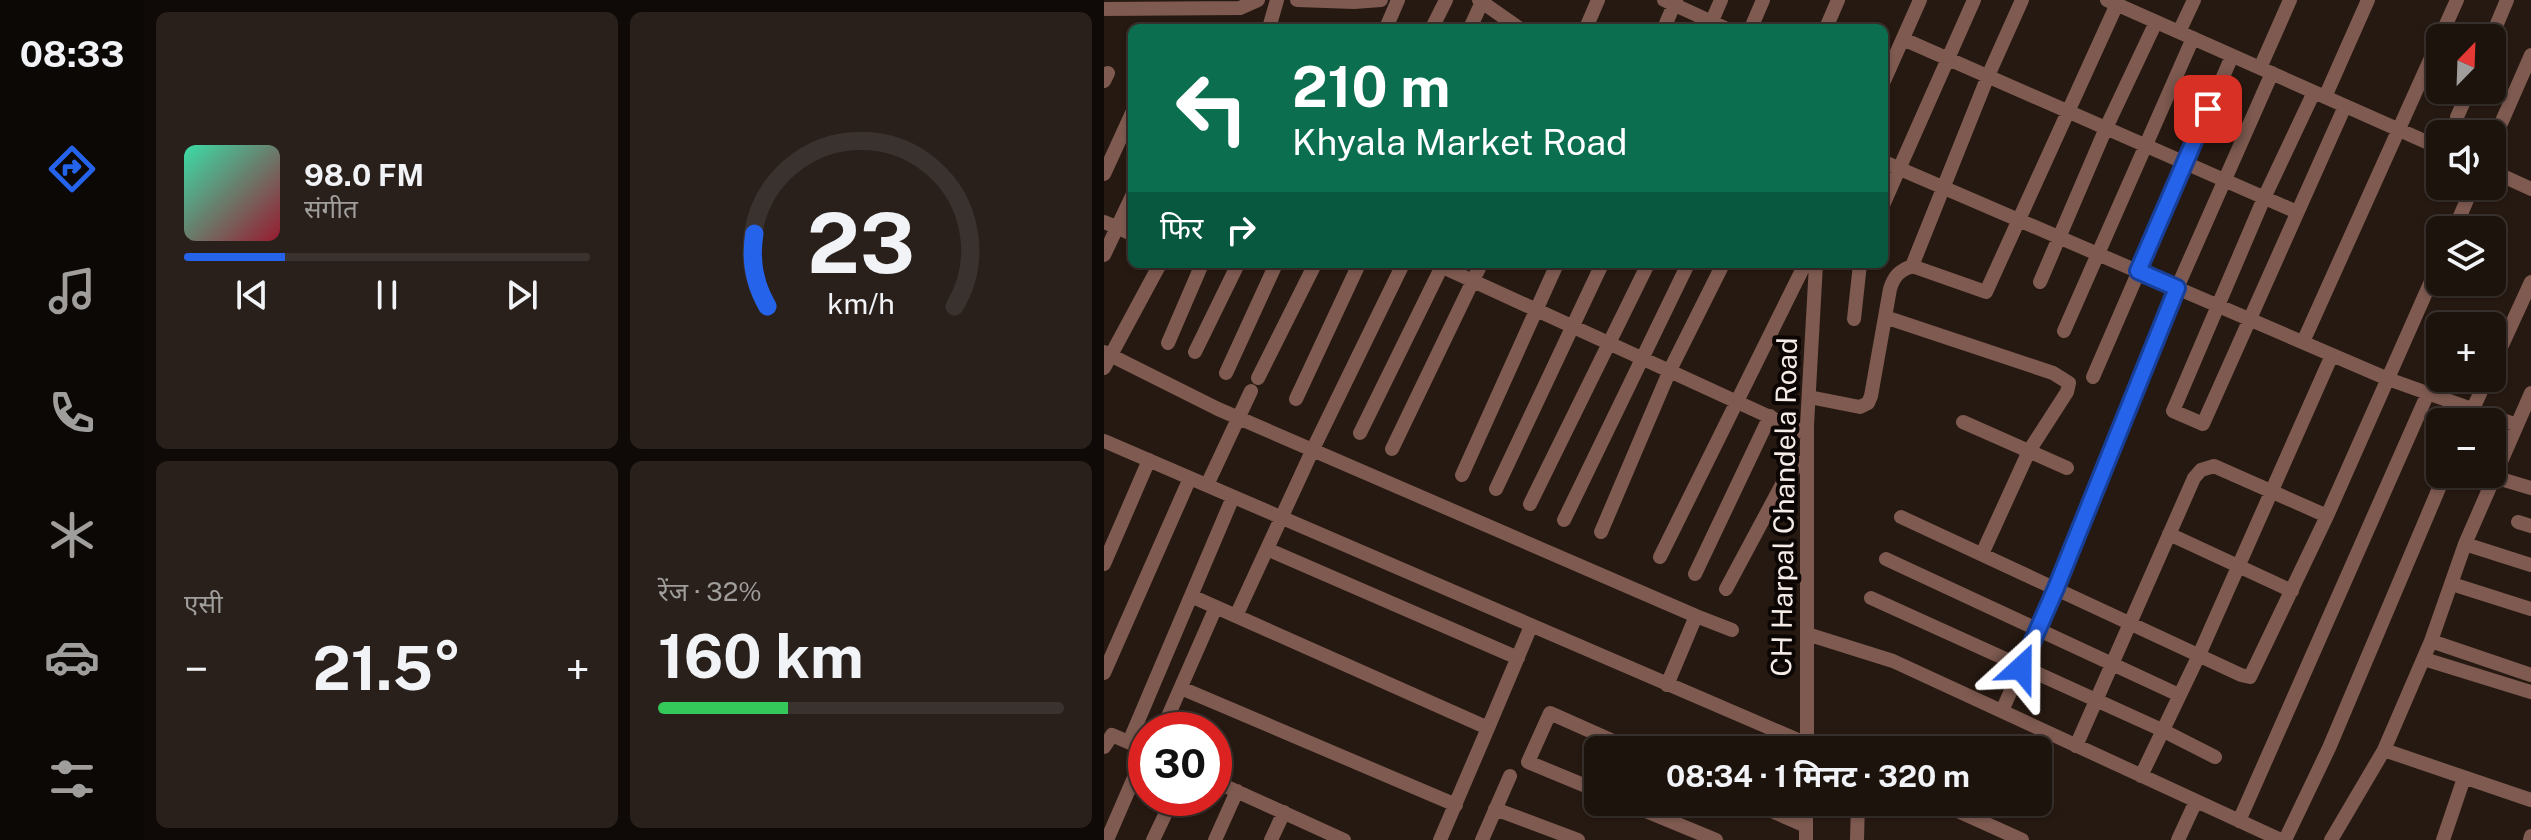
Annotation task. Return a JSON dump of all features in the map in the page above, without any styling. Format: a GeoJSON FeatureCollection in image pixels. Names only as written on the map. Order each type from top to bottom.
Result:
{"type":"FeatureCollection","features":[{"type":"Feature","properties":{"kind":"street"},"geometry":{"type":"LineString","coordinates":[[1104,9],[1240,8],[1258,0]]}},
{"type":"Feature","properties":{"kind":"street"},"geometry":{"type":"LineString","coordinates":[[1270,24],[1277,0]]}},
{"type":"Feature","properties":{"kind":"street"},"geometry":{"type":"LineString","coordinates":[[1297,0],[1381,0]]}},
{"type":"Feature","properties":{"kind":"street"},"geometry":{"type":"LineString","coordinates":[[1388,24],[1398,0]]}},
{"type":"Feature","properties":{"kind":"street"},"geometry":{"type":"LineString","coordinates":[[1434,24],[1446,0]]}},
{"type":"Feature","properties":{"kind":"street"},"geometry":{"type":"LineString","coordinates":[[1588,24],[1598,0]]}},
{"type":"Feature","properties":{"kind":"street"},"geometry":{"type":"LineString","coordinates":[[1715,24],[1721,0]]}},
{"type":"Feature","properties":{"kind":"street"},"geometry":{"type":"LineString","coordinates":[[1753,24],[1763,0]]}},
{"type":"Feature","properties":{"kind":"street"},"geometry":{"type":"LineString","coordinates":[[1828,24],[1838,0]]}},
{"type":"Feature","properties":{"kind":"street"},"geometry":{"type":"LineString","coordinates":[[1888,72],[1920,0]]}},
{"type":"Feature","properties":{"kind":"street"},"geometry":{"type":"LineString","coordinates":[[1888,194],[1974,0]]}},
{"type":"Feature","properties":{"kind":"street"},"geometry":{"type":"LineString","coordinates":[[1912,266],[2022,0]]}},
{"type":"Feature","properties":{"kind":"street"},"geometry":{"type":"LineString","coordinates":[[2064,331],[2145,145],[2186,35],[2194,0]]}},
{"type":"Feature","properties":{"kind":"street"},"geometry":{"type":"LineString","coordinates":[[2002,711],[2056,588],[2177,288],[2226,180],[2290,0]]}},
{"type":"Feature","properties":{"kind":"street"},"geometry":{"type":"LineString","coordinates":[[2345,106],[2203,424],[2173,411],[2264,198],[2368,0]]}},
{"type":"Feature","properties":{"kind":"street"},"geometry":{"type":"LineString","coordinates":[[2303,342],[2457,0]]}},
{"type":"Feature","properties":{"kind":"street"},"geometry":{"type":"LineString","coordinates":[[2497,24],[2507,0]]}},
{"type":"Feature","properties":{"kind":"street"},"geometry":{"type":"LineString","coordinates":[[1472,24],[1481,1],[1511,24]]}},
{"type":"Feature","properties":{"kind":"street"},"geometry":{"type":"LineString","coordinates":[[1665,24],[1671,1],[1711,24]]}},
{"type":"Feature","properties":{"kind":"street"},"geometry":{"type":"LineString","coordinates":[[1809,397],[1860,407],[1868,403],[1894,278],[1901,270],[1912,266],[1986,292],[2068,111],[2112,2],[2426,142]]}},
{"type":"Feature","properties":{"kind":"street"},"geometry":{"type":"LineString","coordinates":[[2040,282],[2106,128],[2156,22]]}},
{"type":"Feature","properties":{"kind":"street"},"geometry":{"type":"LineString","coordinates":[[1903,39],[2297,212]]}},
{"type":"Feature","properties":{"kind":"street"},"geometry":{"type":"LineString","coordinates":[[2503,120],[2531,55]]}},
{"type":"Feature","properties":{"kind":"street"},"geometry":{"type":"LineString","coordinates":[[2093,377],[2232,56]]}},
{"type":"Feature","properties":{"kind":"street"},"geometry":{"type":"LineString","coordinates":[[2457,117],[2463,104]]}},
{"type":"Feature","properties":{"kind":"street"},"geometry":{"type":"LineString","coordinates":[[1104,174],[1128,122]]}},
{"type":"Feature","properties":{"kind":"street"},"geometry":{"type":"LineString","coordinates":[[1888,164],[2388,379],[2428,393],[2455,408]]}},
{"type":"Feature","properties":{"kind":"street"},"geometry":{"type":"LineString","coordinates":[[2506,177],[2531,189]]}},
{"type":"Feature","properties":{"kind":"street"},"geometry":{"type":"LineString","coordinates":[[1104,255],[1111,225],[1128,202]]}},
{"type":"Feature","properties":{"kind":"street"},"geometry":{"type":"LineString","coordinates":[[1158,268],[1106,358],[1732,630]]}},
{"type":"Feature","properties":{"kind":"street"},"geometry":{"type":"LineString","coordinates":[[1168,343],[1200,268]]}},
{"type":"Feature","properties":{"kind":"street"},"geometry":{"type":"LineString","coordinates":[[1195,352],[1236,268]]}},
{"type":"Feature","properties":{"kind":"street"},"geometry":{"type":"LineString","coordinates":[[1226,373],[1274,268]]}},
{"type":"Feature","properties":{"kind":"street"},"geometry":{"type":"LineString","coordinates":[[1207,485],[1313,268]]}},
{"type":"Feature","properties":{"kind":"street"},"geometry":{"type":"LineString","coordinates":[[1296,399],[1357,268]]}},
{"type":"Feature","properties":{"kind":"street"},"geometry":{"type":"LineString","coordinates":[[1236,616],[1401,268]]}},
{"type":"Feature","properties":{"kind":"street"},"geometry":{"type":"LineString","coordinates":[[1360,433],[1439,268]]}},
{"type":"Feature","properties":{"kind":"street"},"geometry":{"type":"LineString","coordinates":[[1447,268],[1807,434]]}},
{"type":"Feature","properties":{"kind":"street"},"geometry":{"type":"LineString","coordinates":[[1392,449],[1479,268]]}},
{"type":"Feature","properties":{"kind":"street"},"geometry":{"type":"LineString","coordinates":[[1462,475],[1555,268]]}},
{"type":"Feature","properties":{"kind":"street"},"geometry":{"type":"LineString","coordinates":[[1496,489],[1600,268]]}},
{"type":"Feature","properties":{"kind":"street"},"geometry":{"type":"LineString","coordinates":[[1530,504],[1646,268]]}},
{"type":"Feature","properties":{"kind":"street"},"geometry":{"type":"LineString","coordinates":[[1564,520],[1686,268]]}},
{"type":"Feature","properties":{"kind":"street"},"geometry":{"type":"LineString","coordinates":[[1601,532],[1670,370],[1721,268]]}},
{"type":"Feature","properties":{"kind":"street"},"geometry":{"type":"LineString","coordinates":[[1660,557],[1803,268]]}},
{"type":"Feature","properties":{"kind":"street","name":"CH Harpal Chandela Road"},"geometry":{"type":"LineString","coordinates":[[1807,736],[1807,434],[1816,268]]}},
{"type":"Feature","properties":{"kind":"street"},"geometry":{"type":"LineString","coordinates":[[1854,319],[1860,268]]}},
{"type":"Feature","properties":{"kind":"street"},"geometry":{"type":"LineString","coordinates":[[2506,336],[2531,282]]}},
{"type":"Feature","properties":{"kind":"street"},"geometry":{"type":"LineString","coordinates":[[1901,517],[2250,677],[2327,516],[2426,293]]}},
{"type":"Feature","properties":{"kind":"street"},"geometry":{"type":"LineString","coordinates":[[1885,317],[2053,373],[2069,383],[2067,392],[2029,451],[1982,554]]}},
{"type":"Feature","properties":{"kind":"street"},"geometry":{"type":"LineString","coordinates":[[2141,776],[2199,655],[2332,355]]}},
{"type":"Feature","properties":{"kind":"street"},"geometry":{"type":"LineString","coordinates":[[2239,821],[2428,393]]}},
{"type":"Feature","properties":{"kind":"street"},"geometry":{"type":"LineString","coordinates":[[2506,450],[2531,393]]}},
{"type":"Feature","properties":{"kind":"street"},"geometry":{"type":"LineString","coordinates":[[1695,574],[1770,416]]}},
{"type":"Feature","properties":{"kind":"street"},"geometry":{"type":"LineString","coordinates":[[1963,422],[2067,468]]}},
{"type":"Feature","properties":{"kind":"street"},"geometry":{"type":"LineString","coordinates":[[2506,423],[2517,425]]}},
{"type":"Feature","properties":{"kind":"street"},"geometry":{"type":"LineString","coordinates":[[1104,441],[1782,736]]}},
{"type":"Feature","properties":{"kind":"street"},"geometry":{"type":"LineString","coordinates":[[1726,589],[1786,477],[1807,459]]}},
{"type":"Feature","properties":{"kind":"street"},"geometry":{"type":"LineString","coordinates":[[1104,564],[1149,460]]}},
{"type":"Feature","properties":{"kind":"street"},"geometry":{"type":"LineString","coordinates":[[2076,746],[2194,478],[2201,470],[2214,466],[2327,516]]}},
{"type":"Feature","properties":{"kind":"street"},"geometry":{"type":"LineString","coordinates":[[1104,673],[1190,478]]}},
{"type":"Feature","properties":{"kind":"street"},"geometry":{"type":"LineString","coordinates":[[2506,481],[2531,488]]}},
{"type":"Feature","properties":{"kind":"street"},"geometry":{"type":"LineString","coordinates":[[1807,634],[1893,661],[2283,840],[2329,748],[2439,488]]}},
{"type":"Feature","properties":{"kind":"street"},"geometry":{"type":"LineString","coordinates":[[2331,840],[2384,750],[2424,659],[2465,544],[2489,488]]}},
{"type":"Feature","properties":{"kind":"street"},"geometry":{"type":"LineString","coordinates":[[1142,712],[1233,497]]}},
{"type":"Feature","properties":{"kind":"street"},"geometry":{"type":"LineString","coordinates":[[2169,534],[2292,591]]}},
{"type":"Feature","properties":{"kind":"street"},"geometry":{"type":"LineString","coordinates":[[2465,544],[2531,565]]}},
{"type":"Feature","properties":{"kind":"street"},"geometry":{"type":"LineString","coordinates":[[1267,549],[1518,658]]}},
{"type":"Feature","properties":{"kind":"street"},"geometry":{"type":"LineString","coordinates":[[1886,559],[2179,695]]}},
{"type":"Feature","properties":{"kind":"street"},"geometry":{"type":"LineString","coordinates":[[2452,584],[2531,609]]}},
{"type":"Feature","properties":{"kind":"street"},"geometry":{"type":"LineString","coordinates":[[1191,596],[1488,728]]}},
{"type":"Feature","properties":{"kind":"street"},"geometry":{"type":"LineString","coordinates":[[1871,598],[2215,757]]}},
{"type":"Feature","properties":{"kind":"street"},"geometry":{"type":"LineString","coordinates":[[1170,712],[1216,607]]}},
{"type":"Feature","properties":{"kind":"street"},"geometry":{"type":"LineString","coordinates":[[1667,685],[1696,616]]}},
{"type":"Feature","properties":{"kind":"street"},"geometry":{"type":"LineString","coordinates":[[1440,840],[1531,626]]}},
{"type":"Feature","properties":{"kind":"street"},"geometry":{"type":"LineString","coordinates":[[2431,641],[2531,675]]}},
{"type":"Feature","properties":{"kind":"street"},"geometry":{"type":"LineString","coordinates":[[2424,659],[2531,692]]}},
{"type":"Feature","properties":{"kind":"street"},"geometry":{"type":"LineString","coordinates":[[1181,688],[1456,805]]}},
{"type":"Feature","properties":{"kind":"street"},"geometry":{"type":"LineString","coordinates":[[1584,785],[1528,762],[1550,713],[1602,736]]}},
{"type":"Feature","properties":{"kind":"street"},"geometry":{"type":"LineString","coordinates":[[1104,747],[1112,735],[1128,742]]}},
{"type":"Feature","properties":{"kind":"street"},"geometry":{"type":"LineString","coordinates":[[2384,750],[2531,800]]}},
{"type":"Feature","properties":{"kind":"street"},"geometry":{"type":"LineString","coordinates":[[1482,840],[1510,776]]}},
{"type":"Feature","properties":{"kind":"street"},"geometry":{"type":"LineString","coordinates":[[2443,840],[2464,778]]}},
{"type":"Feature","properties":{"kind":"street"},"geometry":{"type":"LineString","coordinates":[[1232,789],[1344,840]]}},
{"type":"Feature","properties":{"kind":"street"},"geometry":{"type":"LineString","coordinates":[[1215,840],[1237,791]]}},
{"type":"Feature","properties":{"kind":"street"},"geometry":{"type":"LineString","coordinates":[[1107,840],[1128,792]]}},
{"type":"Feature","properties":{"kind":"street"},"geometry":{"type":"LineString","coordinates":[[2178,840],[2196,801]]}},
{"type":"Feature","properties":{"kind":"street"},"geometry":{"type":"LineString","coordinates":[[1495,809],[1578,840]]}},
{"type":"Feature","properties":{"kind":"street"},"geometry":{"type":"LineString","coordinates":[[1271,840],[1284,812]]}},
{"type":"Feature","properties":{"kind":"street"},"geometry":{"type":"LineString","coordinates":[[1153,840],[1164,816]]}},
{"type":"Feature","properties":{"kind":"street"},"geometry":{"type":"LineString","coordinates":[[1658,816],[1716,840]]}},
{"type":"Feature","properties":{"kind":"street"},"geometry":{"type":"LineString","coordinates":[[1776,816],[1806,833]]}},
{"type":"Feature","properties":{"kind":"street"},"geometry":{"type":"LineString","coordinates":[[1857,840],[1858,816]]}},
{"type":"Feature","properties":{"kind":"street"},"geometry":{"type":"LineString","coordinates":[[1969,816],[2022,840]]}},
{"type":"Feature","properties":{"kind":"route"},"geometry":{"type":"LineString","coordinates":[[2021,668],[2177,288],[2138,271],[2208,109]]}}]}
